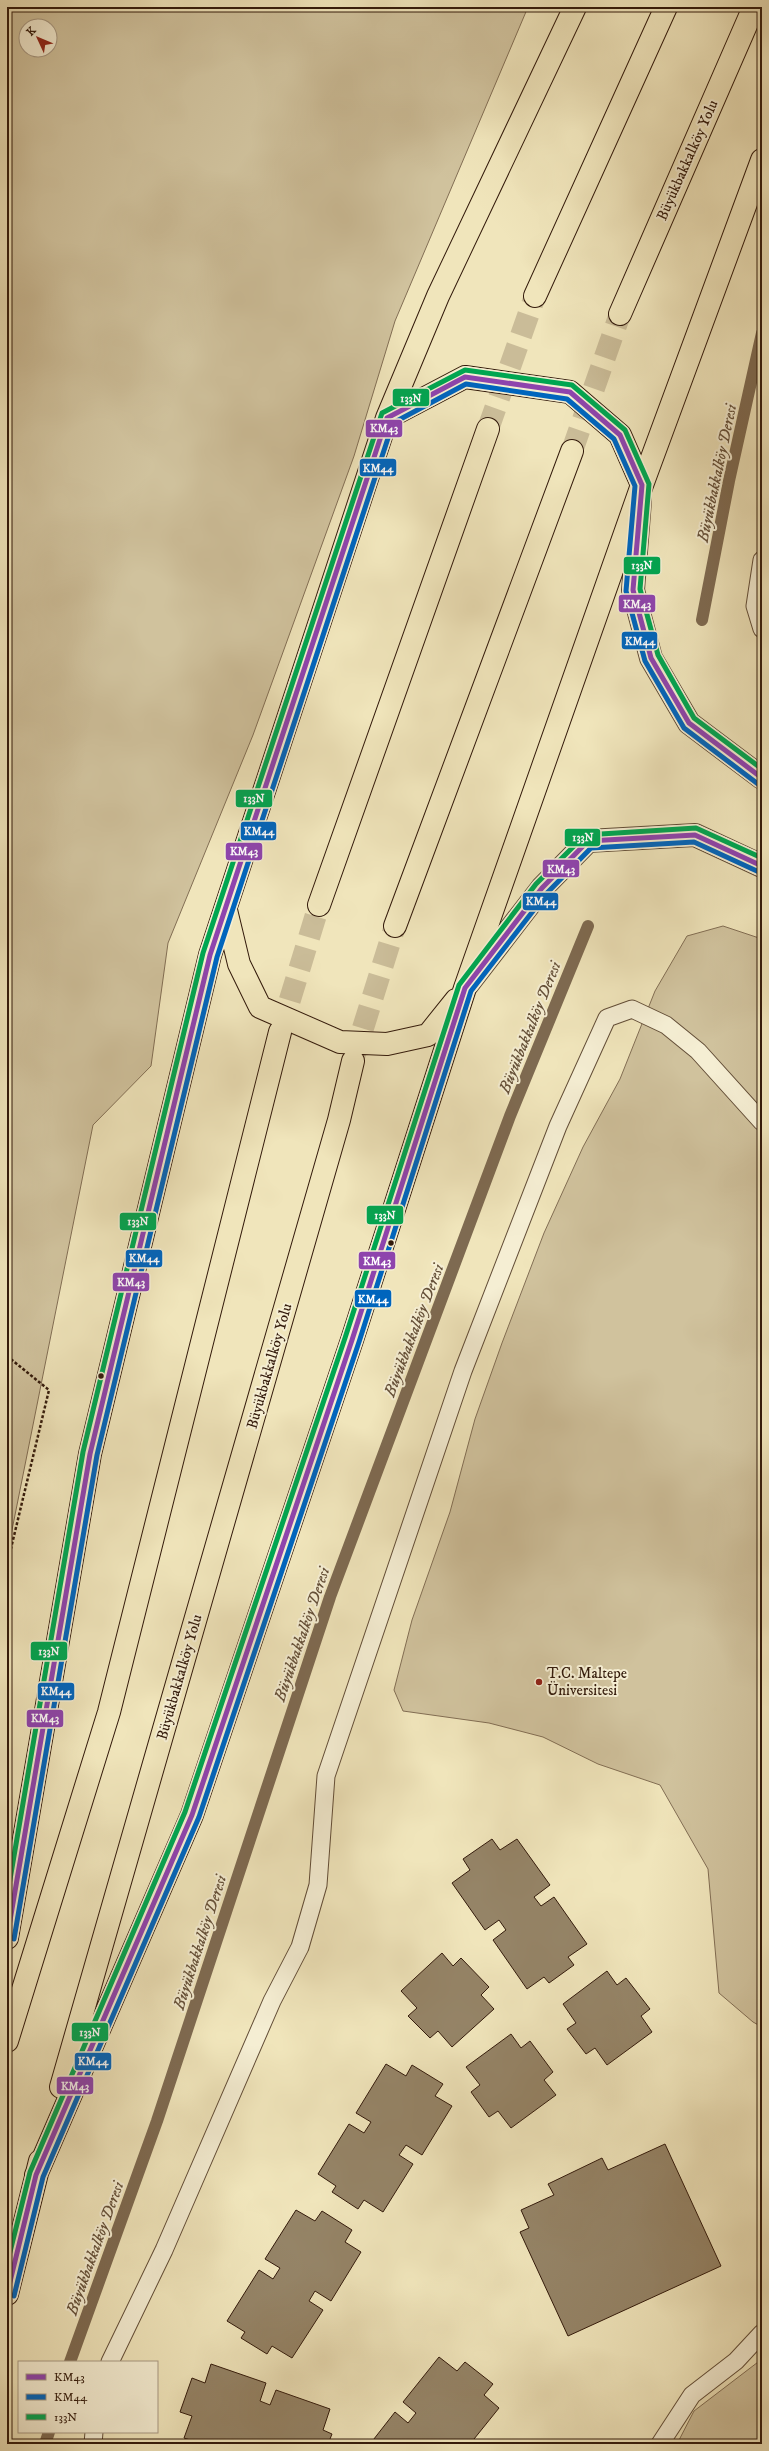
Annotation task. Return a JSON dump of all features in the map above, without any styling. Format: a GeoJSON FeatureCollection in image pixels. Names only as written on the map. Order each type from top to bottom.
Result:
{"type":"FeatureCollection","features":[{"type":"Feature","properties":{"kind":"highway"},"geometry":{"type":"LineString","coordinates":[[7,1938],[90,1454],[210,955],[387,418],[438,296],[575,7]]}},
{"type":"Feature","properties":{"kind":"highway"},"geometry":{"type":"LineString","coordinates":[[535,296],[666,7]]}},
{"type":"Feature","properties":{"kind":"highway","name":"Büyükbakkalköy Yolu"},"geometry":{"type":"LineString","coordinates":[[620,314],[754,7]]}},
{"type":"Feature","properties":{"kind":"highway"},"geometry":{"type":"LineString","coordinates":[[36,2175],[192,1815],[352,1340],[465,988],[642,485],[762,160]]}},
{"type":"Feature","properties":{"kind":"highway"},"geometry":{"type":"LineString","coordinates":[[387,418],[465,378],[570,392],[620,436],[642,485]]}},
{"type":"Feature","properties":{"kind":"highway"},"geometry":{"type":"LineString","coordinates":[[319,905],[488,429]]}},
{"type":"Feature","properties":{"kind":"highway"},"geometry":{"type":"LineString","coordinates":[[395,926],[572,451]]}},
{"type":"Feature","properties":{"kind":"highway"},"geometry":{"type":"LineString","coordinates":[[226,910],[239,964],[260,1007],[340,1042],[387,1044],[428,1035],[465,988]]}},
{"type":"Feature","properties":{"kind":"highway"},"geometry":{"type":"LineString","coordinates":[[7,2042],[109,1712],[280,1032]]}},
{"type":"Feature","properties":{"kind":"highway","name":"Büyükbakkalköy Yolu"},"geometry":{"type":"LineString","coordinates":[[7,2294],[36,2175],[339,1120],[353,1061]]}},
{"type":"Feature","properties":{"kind":"street"},"geometry":{"type":"LineString","coordinates":[[642,485],[632,590],[651,658],[689,723],[762,778]]}},
{"type":"Feature","properties":{"kind":"street"},"geometry":{"type":"LineString","coordinates":[[465,988],[542,888],[588,841],[695,835],[762,866]]}},
{"type":"Feature","properties":{"kind":"lane"},"geometry":{"type":"LineString","coordinates":[[762,560],[755,606],[762,629]]}},
{"type":"Feature","properties":{"kind":"lane"},"geometry":{"type":"LineString","coordinates":[[110,2361],[164,2250],[272,2001],[300,1947],[318,1885],[326,1776],[333,1754],[463,1371],[558,1126],[607,1018],[632,1009],[666,1025],[698,1051],[762,1122]]}},
{"type":"Feature","properties":{"kind":"lane"},"geometry":{"type":"LineString","coordinates":[[660,2444],[692,2395],[736,2361],[762,2332]]}},
{"type":"Feature","properties":{"kind":"lane"},"geometry":{"type":"LineString","coordinates":[[93,2444],[94,2433]]}},
{"type":"Feature","properties":{"kind":"path"},"geometry":{"type":"LineString","coordinates":[[7,1356],[49,1390],[7,1565]]}},
{"type":"Feature","properties":{"kind":"shaded area"},"geometry":{"type":"Polygon","coordinates":[[[7,7],[528,7],[395,321],[354,456],[253,735],[168,943],[151,1066],[93,1125],[7,1555],[7,7]]]}},
{"type":"Feature","properties":{"kind":"shaded area"},"geometry":{"type":"Polygon","coordinates":[[[723,926],[762,939],[762,2027],[753,2022],[719,1993],[708,1869],[660,1785],[598,1764],[543,1737],[489,1723],[403,1711],[394,1690],[412,1620],[450,1512],[475,1419],[544,1233],[583,1147],[620,1079],[655,991],[687,936],[723,926]]]}},
{"type":"Feature","properties":{"kind":"shaded area"},"geometry":{"type":"Polygon","coordinates":[[[762,2359],[762,2444],[677,2444],[694,2411],[762,2359]]]}},
{"type":"Feature","properties":{"kind":"building"},"geometry":{"type":"Polygon","coordinates":[[[492,1839],[500,1850],[517,1839],[550,1885],[534,1897],[541,1906],[554,1897],[587,1944],[568,1957],[574,1965],[549,1983],[544,1977],[527,1989],[493,1940],[506,1930],[499,1920],[485,1930],[452,1883],[470,1870],[463,1859],[492,1839]]]}},
{"type":"Feature","properties":{"kind":"building"},"geometry":{"type":"Polygon","coordinates":[[[442,1953],[453,1966],[461,1958],[489,1987],[481,1995],[494,2009],[452,2047],[438,2031],[430,2038],[408,2016],[417,2008],[401,1991],[442,1953]]]}},
{"type":"Feature","properties":{"kind":"building"},"geometry":{"type":"Polygon","coordinates":[[[607,1971],[617,1985],[626,1978],[650,2009],[641,2016],[652,2032],[607,2065],[595,2048],[586,2054],[567,2029],[576,2023],[563,2004],[607,1971]]]}},
{"type":"Feature","properties":{"kind":"building"},"geometry":{"type":"Polygon","coordinates":[[[511,2034],[521,2048],[530,2041],[553,2072],[544,2080],[556,2095],[511,2128],[498,2111],[489,2117],[471,2092],[480,2085],[466,2067],[511,2034]]]}},
{"type":"Feature","properties":{"kind":"building"},"geometry":{"type":"Polygon","coordinates":[[[386,2064],[406,2076],[412,2065],[443,2084],[435,2096],[452,2106],[422,2155],[406,2145],[399,2155],[413,2164],[383,2212],[364,2200],[358,2209],[332,2192],[336,2186],[318,2174],[349,2124],[364,2133],[371,2122],[356,2113],[386,2064]]]}},
{"type":"Feature","properties":{"kind":"building"},"geometry":{"type":"Polygon","coordinates":[[[665,2144],[721,2266],[568,2336],[520,2232],[529,2228],[521,2210],[554,2195],[548,2184],[602,2158],[608,2170],[665,2144]]]}},
{"type":"Feature","properties":{"kind":"building"},"geometry":{"type":"Polygon","coordinates":[[[296,2210],[315,2221],[322,2211],[352,2230],[345,2242],[361,2252],[331,2301],[315,2291],[309,2301],[323,2310],[292,2358],[272,2346],[267,2354],[241,2338],[245,2332],[227,2321],[259,2270],[273,2279],[280,2268],[265,2259],[296,2210]]]}},
{"type":"Feature","properties":{"kind":"building"},"geometry":{"type":"Polygon","coordinates":[[[439,2357],[457,2371],[465,2362],[493,2384],[484,2395],[499,2408],[470,2444],[453,2444],[448,2440],[445,2444],[370,2444],[395,2412],[408,2423],[416,2413],[403,2402],[439,2357]]]}},
{"type":"Feature","properties":{"kind":"building"},"geometry":{"type":"Polygon","coordinates":[[[211,2364],[266,2383],[260,2401],[270,2405],[276,2390],[330,2409],[323,2430],[332,2434],[328,2444],[255,2444],[244,2440],[243,2444],[203,2444],[184,2438],[192,2416],[180,2412],[192,2378],[205,2383],[211,2364]]]}},
{"type":"Feature","properties":{"kind":"waterway","name":"Büyükbakkalköy Deresi"},"geometry":{"type":"LineString","coordinates":[[702,620],[729,481],[762,333]]}},
{"type":"Feature","properties":{"kind":"waterway","name":"Büyükbakkalköy Deresi"},"geometry":{"type":"LineString","coordinates":[[70,2361],[157,2121],[330,1597],[510,1116],[588,926]]}},
{"type":"Feature","properties":{"kind":"waterway","name":"Büyükbakkalköy Deresi"},"geometry":{"type":"LineString","coordinates":[[45,2444],[49,2433]]}},
{"type":"Feature","properties":{"kind":"tunnel"},"geometry":{"type":"LineString","coordinates":[[488,429],[535,296]]}},
{"type":"Feature","properties":{"kind":"tunnel"},"geometry":{"type":"LineString","coordinates":[[572,451],[620,314]]}},
{"type":"Feature","properties":{"kind":"tunnel"},"geometry":{"type":"LineString","coordinates":[[280,1032],[319,905]]}},
{"type":"Feature","properties":{"kind":"tunnel"},"geometry":{"type":"LineString","coordinates":[[353,1060],[395,926]]}},
{"type":"Feature","properties":{"kind":"transit line","name":"133N"},"geometry":{"type":"LineString","coordinates":[[7,1897],[83,1452],[203,953],[382,413],[465,370],[572,385],[625,430],[649,484],[640,589],[658,655],[694,718],[762,769]]}},
{"type":"Feature","properties":{"kind":"transit line","name":"KM43"},"geometry":{"type":"LineString","coordinates":[[7,1938],[90,1454],[210,955],[387,418],[465,377],[570,392],[620,435],[642,485],[633,590],[651,658],[689,723],[762,778]]}},
{"type":"Feature","properties":{"kind":"transit line","name":"KM44"},"geometry":{"type":"LineString","coordinates":[[14,1939],[97,1455],[217,957],[393,423],[466,384],[567,399],[614,439],[635,486],[626,591],[645,661],[684,728],[758,784]]}},
{"type":"Feature","properties":{"kind":"transit line","name":"133N"},"geometry":{"type":"LineString","coordinates":[[7,2264],[30,2172],[185,1812],[345,1338],[459,985],[536,884],[585,835],[696,828],[762,858]]}},
{"type":"Feature","properties":{"kind":"transit line","name":"KM43"},"geometry":{"type":"LineString","coordinates":[[7,2294],[36,2175],[192,1815],[352,1340],[465,988],[542,888],[588,841],[695,835],[762,866]]}},
{"type":"Feature","properties":{"kind":"transit line","name":"KM44"},"geometry":{"type":"LineString","coordinates":[[14,2296],[43,2177],[199,1817],[359,1342],[471,991],[547,893],[591,848],[694,842],[759,872]]}},
{"type":"Feature","properties":{"kind":"place","name":"T.C. Maltepe Üniversitesi"},"geometry":{"type":"Point","coordinates":[539,1682]}}]}
